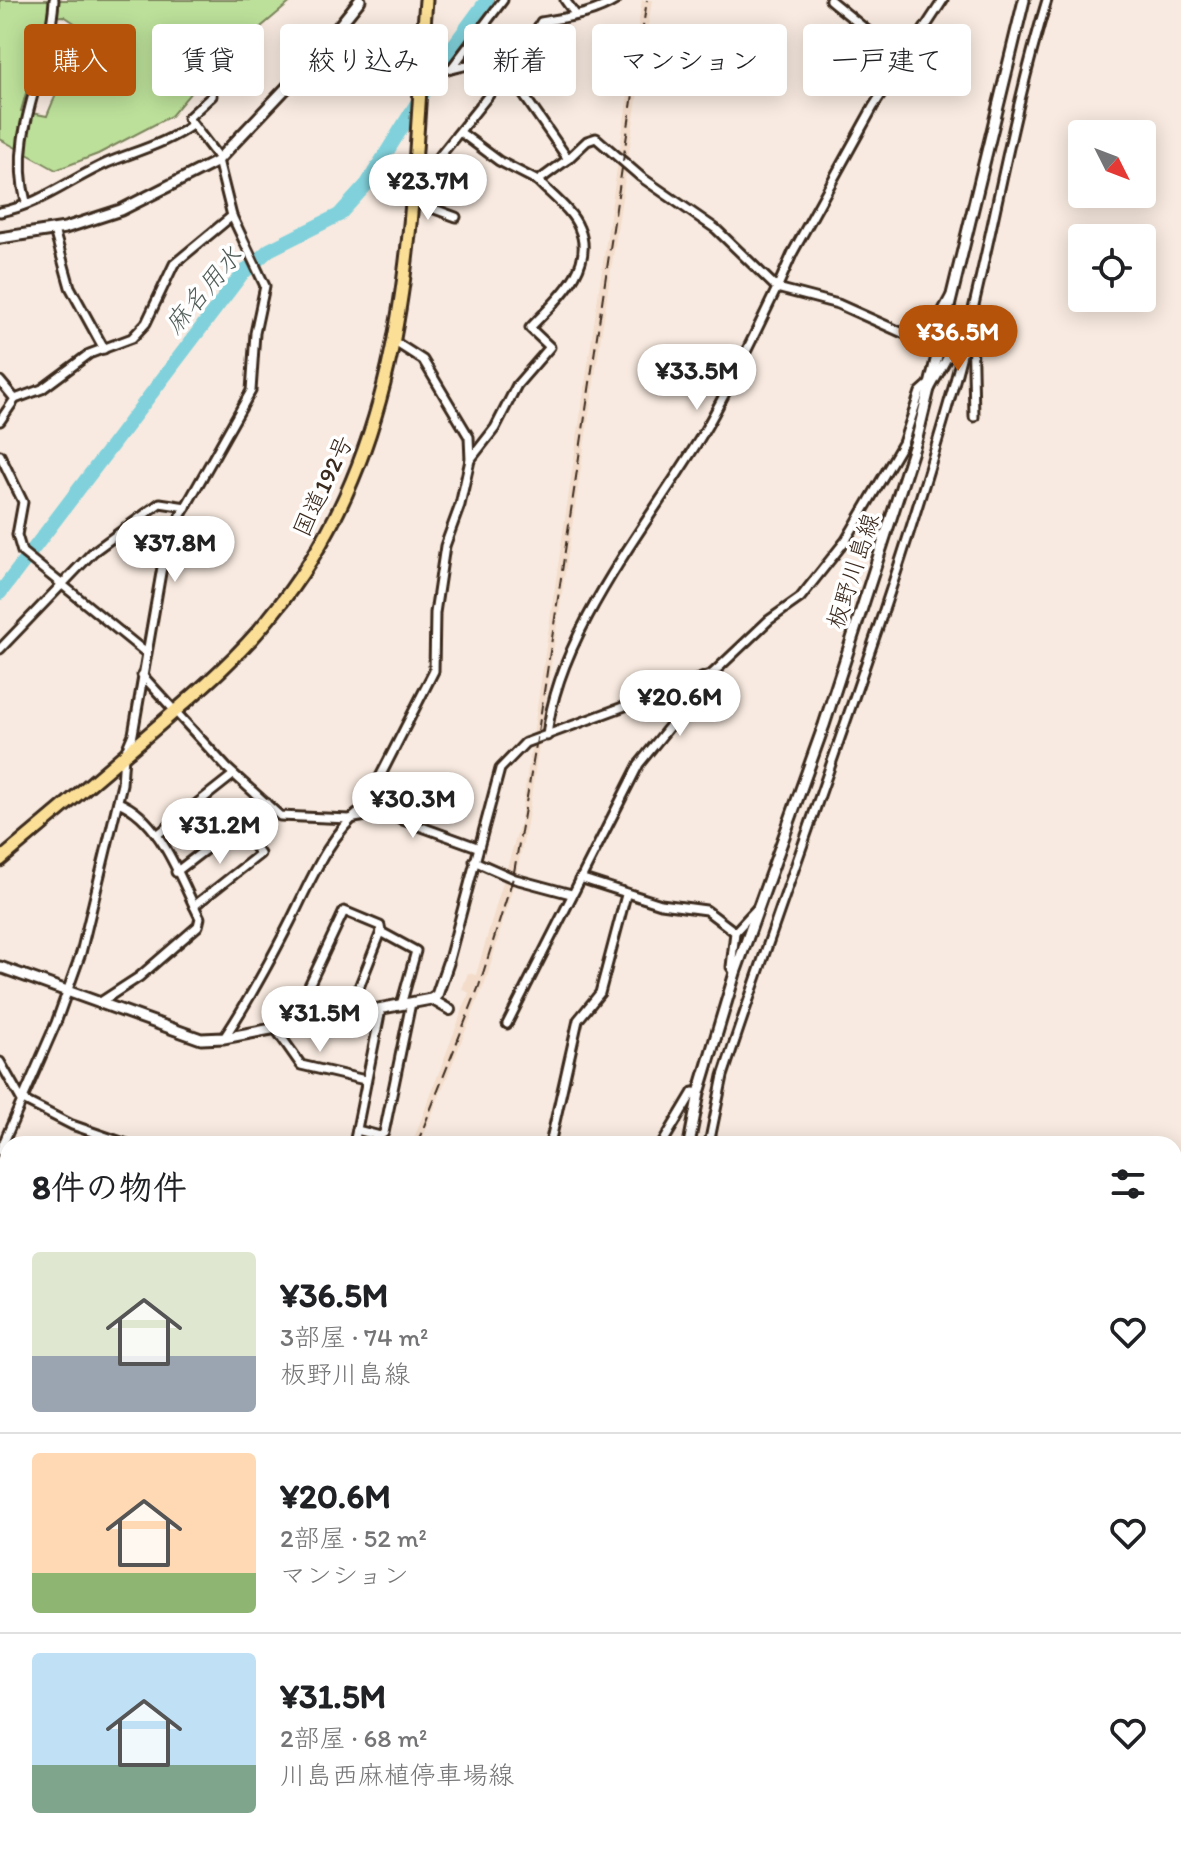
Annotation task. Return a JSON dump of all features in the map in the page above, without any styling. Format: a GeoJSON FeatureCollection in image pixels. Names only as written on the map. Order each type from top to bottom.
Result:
{"type":"FeatureCollection","features":[{"type":"Feature","properties":{"kind":"highway","name":"国道192号"},"geometry":{"type":"LineString","coordinates":[[426,0],[426,24]]}},
{"type":"Feature","properties":{"kind":"highway","name":"国道192号"},"geometry":{"type":"LineString","coordinates":[[0,860],[246,646],[311,562],[363,458],[378,416],[395,342],[418,96]]}},
{"type":"Feature","properties":{"kind":"main road"},"geometry":{"type":"LineString","coordinates":[[0,238],[54,230],[155,196],[216,162],[307,66],[360,0]]}},
{"type":"Feature","properties":{"kind":"main road","name":"板野川島線"},"geometry":{"type":"LineString","coordinates":[[691,1136],[699,1093],[735,973],[871,584],[956,289],[1003,74],[1024,0]]}},
{"type":"Feature","properties":{"kind":"main road"},"geometry":{"type":"LineString","coordinates":[[0,967],[67,994],[201,1039],[224,1038],[431,999],[437,995],[448,963]]}},
{"type":"Feature","properties":{"kind":"street"},"geometry":{"type":"LineString","coordinates":[[26,202],[21,183],[26,111],[52,25],[54,0]]}},
{"type":"Feature","properties":{"kind":"street"},"geometry":{"type":"LineString","coordinates":[[448,69],[503,0]]}},
{"type":"Feature","properties":{"kind":"street"},"geometry":{"type":"LineString","coordinates":[[565,0],[575,14]]}},
{"type":"Feature","properties":{"kind":"street"},"geometry":{"type":"LineString","coordinates":[[540,24],[558,22],[575,14],[596,13],[616,0]]}},
{"type":"Feature","properties":{"kind":"street"},"geometry":{"type":"LineString","coordinates":[[830,0],[859,24]]}},
{"type":"Feature","properties":{"kind":"street"},"geometry":{"type":"LineString","coordinates":[[926,24],[943,0]]}},
{"type":"Feature","properties":{"kind":"street"},"geometry":{"type":"LineString","coordinates":[[711,1136],[723,1076],[898,563],[971,319],[1009,141],[1047,0]]}},
{"type":"Feature","properties":{"kind":"street"},"geometry":{"type":"LineString","coordinates":[[448,69],[464,66]]}},
{"type":"Feature","properties":{"kind":"street"},"geometry":{"type":"LineString","coordinates":[[6,1136],[67,994],[89,925],[118,802],[124,755],[133,734],[162,567],[176,524],[251,391],[255,333],[265,286],[232,216],[216,162],[217,156],[188,118],[212,96]]}},
{"type":"Feature","properties":{"kind":"street"},"geometry":{"type":"LineString","coordinates":[[456,217],[410,196],[488,96]]}},
{"type":"Feature","properties":{"kind":"street"},"geometry":{"type":"LineString","coordinates":[[524,96],[568,159]]}},
{"type":"Feature","properties":{"kind":"street"},"geometry":{"type":"LineString","coordinates":[[547,736],[555,689],[597,596],[703,433],[793,252],[881,96]]}},
{"type":"Feature","properties":{"kind":"street"},"geometry":{"type":"LineString","coordinates":[[0,212],[55,192],[106,164],[164,143],[192,125]]}},
{"type":"Feature","properties":{"kind":"street"},"geometry":{"type":"LineString","coordinates":[[460,132],[499,161],[538,181],[579,227],[581,265],[575,278],[530,328],[550,347],[517,385],[495,428],[470,460]]}},
{"type":"Feature","properties":{"kind":"street"},"geometry":{"type":"LineString","coordinates":[[538,181],[587,141],[596,138],[641,177],[716,229],[777,288],[838,304],[925,343],[956,289]]}},
{"type":"Feature","properties":{"kind":"street"},"geometry":{"type":"LineString","coordinates":[[0,421],[15,399],[42,389],[83,357],[132,338],[146,323],[174,264],[232,216]]}},
{"type":"Feature","properties":{"kind":"street"},"geometry":{"type":"LineString","coordinates":[[54,230],[70,287],[104,349]]}},
{"type":"Feature","properties":{"kind":"street"},"geometry":{"type":"LineString","coordinates":[[507,1024],[639,764],[712,674],[769,620],[800,598],[829,565],[897,454],[920,392],[928,388],[965,322],[971,319]]}},
{"type":"Feature","properties":{"kind":"street"},"geometry":{"type":"LineString","coordinates":[[971,319],[974,417]]}},
{"type":"Feature","properties":{"kind":"street"},"geometry":{"type":"LineString","coordinates":[[224,1038],[253,991],[332,843],[349,819],[364,808],[434,671],[435,613],[445,546],[460,505],[470,460],[469,437],[423,360],[395,342]]}},
{"type":"Feature","properties":{"kind":"street"},"geometry":{"type":"LineString","coordinates":[[0,381],[15,399]]}},
{"type":"Feature","properties":{"kind":"street"},"geometry":{"type":"LineString","coordinates":[[0,455],[23,502],[17,535],[22,552],[145,652]]}},
{"type":"Feature","properties":{"kind":"street"},"geometry":{"type":"LineString","coordinates":[[0,649],[64,586],[93,552],[160,503],[186,507]]}},
{"type":"Feature","properties":{"kind":"street"},"geometry":{"type":"LineString","coordinates":[[448,963],[500,769],[520,746],[712,674]]}},
{"type":"Feature","properties":{"kind":"street"},"geometry":{"type":"LineString","coordinates":[[142,675],[233,775],[280,816],[349,819],[383,813],[477,847]]}},
{"type":"Feature","properties":{"kind":"street"},"geometry":{"type":"LineString","coordinates":[[157,835],[233,775]]}},
{"type":"Feature","properties":{"kind":"street"},"geometry":{"type":"LineString","coordinates":[[97,1004],[139,977],[198,926],[200,918],[157,835],[140,812],[118,802]]}},
{"type":"Feature","properties":{"kind":"street"},"geometry":{"type":"LineString","coordinates":[[176,872],[266,803]]}},
{"type":"Feature","properties":{"kind":"street"},"geometry":{"type":"LineString","coordinates":[[194,906],[260,854],[238,825]]}},
{"type":"Feature","properties":{"kind":"street"},"geometry":{"type":"LineString","coordinates":[[474,861],[508,877],[571,894]]}},
{"type":"Feature","properties":{"kind":"street"},"geometry":{"type":"LineString","coordinates":[[580,878],[626,895],[706,910],[735,932]]}},
{"type":"Feature","properties":{"kind":"street"},"geometry":{"type":"LineString","coordinates":[[552,1136],[578,1020],[600,993],[626,895]]}},
{"type":"Feature","properties":{"kind":"street"},"geometry":{"type":"LineString","coordinates":[[735,973],[731,967],[735,932],[760,905]]}},
{"type":"Feature","properties":{"kind":"street"},"geometry":{"type":"LineString","coordinates":[[290,1026],[344,911],[380,926],[381,932],[348,1015]]}},
{"type":"Feature","properties":{"kind":"street"},"geometry":{"type":"LineString","coordinates":[[357,1130],[380,1136],[384,1133],[416,951],[381,932]]}},
{"type":"Feature","properties":{"kind":"street"},"geometry":{"type":"LineString","coordinates":[[431,999],[450,1010]]}},
{"type":"Feature","properties":{"kind":"street"},"geometry":{"type":"LineString","coordinates":[[356,1136],[381,1009]]}},
{"type":"Feature","properties":{"kind":"street"},"geometry":{"type":"LineString","coordinates":[[275,1028],[301,1065],[365,1080]]}},
{"type":"Feature","properties":{"kind":"street"},"geometry":{"type":"LineString","coordinates":[[0,1062],[21,1099],[72,1125],[104,1136]]}},
{"type":"Feature","properties":{"kind":"street"},"geometry":{"type":"LineString","coordinates":[[668,1136],[693,1092],[699,1093]]}},
{"type":"Feature","properties":{"kind":"shaded area"},"geometry":{"type":"Polygon","coordinates":[[[642,0],[652,0],[648,24],[638,24],[642,0]]]}},
{"type":"Feature","properties":{"kind":"shaded area"},"geometry":{"type":"Polygon","coordinates":[[[628,96],[637,96],[527,823],[515,879],[487,977],[423,1136],[415,1136],[469,993],[462,989],[468,973],[476,975],[520,823],[628,96]]]}},
{"type":"Feature","properties":{"kind":"green space"},"geometry":{"type":"Polygon","coordinates":[[[0,0],[293,0],[264,24],[152,24],[152,96],[188,96],[171,116],[98,154],[56,170],[0,139],[0,0]]]}},
{"type":"Feature","properties":{"kind":"waterway","name":"麻名用水"},"geometry":{"type":"LineString","coordinates":[[0,593],[242,274],[269,250],[339,215],[367,184],[446,56],[487,0]]}},
{"type":"Feature","properties":{"kind":"railway"},"geometry":{"type":"LineString","coordinates":[[420,1136],[479,986],[513,878],[537,739],[647,0]]}}]}
